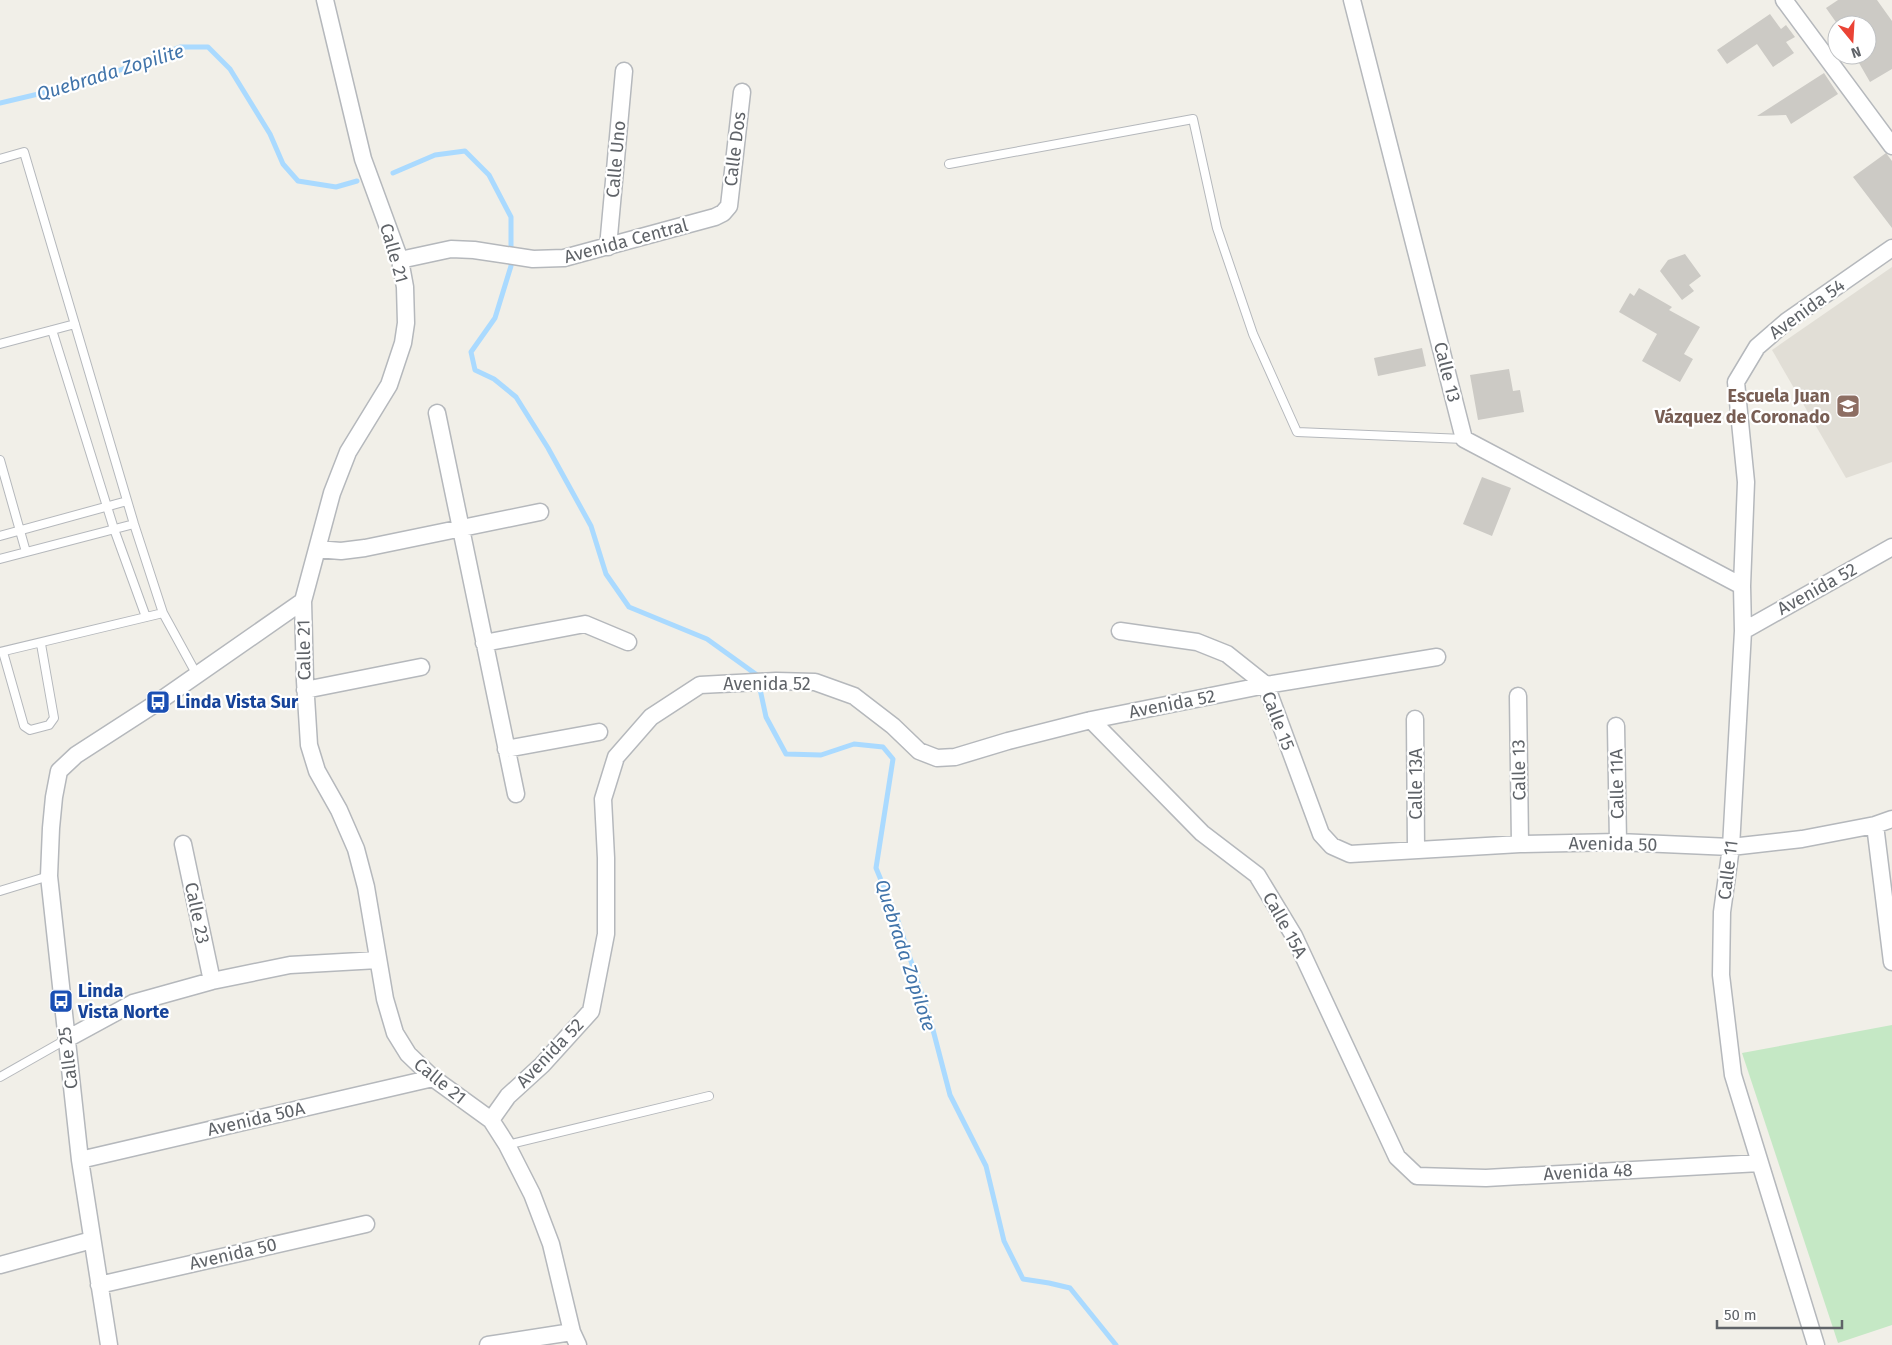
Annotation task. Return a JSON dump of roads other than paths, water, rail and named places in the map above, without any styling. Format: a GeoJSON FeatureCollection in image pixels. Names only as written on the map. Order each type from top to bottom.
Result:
{"type":"FeatureCollection","features":[{"type":"Feature","properties":{"kind":"street","name":"Calle 21"},"geometry":{"type":"LineString","coordinates":[[325,0],[364,159],[400,260],[405,287],[406,323],[403,343],[389,385],[348,452],[332,493],[303,601],[308,745],[317,771],[339,810],[356,849],[366,887],[385,999],[395,1034],[408,1054],[432,1078],[491,1120],[507,1145],[532,1194],[551,1244],[575,1338]]}},
{"type":"Feature","properties":{"kind":"street","name":"Calle 13"},"geometry":{"type":"LineString","coordinates":[[1352,0],[1464,439]]}},
{"type":"Feature","properties":{"kind":"street"},"geometry":{"type":"LineString","coordinates":[[1784,0],[1892,146]]}},
{"type":"Feature","properties":{"kind":"street","name":"Calle Uno"},"geometry":{"type":"LineString","coordinates":[[608,247],[624,71]]}},
{"type":"Feature","properties":{"kind":"street","name":"Calle Dos"},"geometry":{"type":"LineString","coordinates":[[729,206],[742,92]]}},
{"type":"Feature","properties":{"kind":"street","name":"Avenida Central"},"geometry":{"type":"LineString","coordinates":[[400,260],[451,249],[474,250],[533,259],[550,260],[564,258],[715,217],[723,213],[729,206]]}},
{"type":"Feature","properties":{"kind":"street","name":"Avenida 54"},"geometry":{"type":"LineString","coordinates":[[1736,382],[1757,347],[1786,321],[1892,248]]}},
{"type":"Feature","properties":{"kind":"street","name":"Calle 11"},"geometry":{"type":"LineString","coordinates":[[1736,382],[1746,482],[1742,586],[1743,631],[1731,848],[1722,912],[1721,975],[1733,1075],[1816,1345]]}},
{"type":"Feature","properties":{"kind":"street"},"geometry":{"type":"LineString","coordinates":[[437,413],[516,794]]}},
{"type":"Feature","properties":{"kind":"street"},"geometry":{"type":"LineString","coordinates":[[1464,439],[1742,586]]}},
{"type":"Feature","properties":{"kind":"street"},"geometry":{"type":"LineString","coordinates":[[317,549],[341,551],[365,548],[540,512]]}},
{"type":"Feature","properties":{"kind":"street","name":"Avenida 52"},"geometry":{"type":"LineString","coordinates":[[1743,631],[1892,547]]}},
{"type":"Feature","properties":{"kind":"street"},"geometry":{"type":"LineString","coordinates":[[197,675],[303,601]]}},
{"type":"Feature","properties":{"kind":"street"},"geometry":{"type":"LineString","coordinates":[[484,643],[585,624],[628,642]]}},
{"type":"Feature","properties":{"kind":"street","name":"Calle 15"},"geometry":{"type":"LineString","coordinates":[[1120,631],[1197,642],[1227,654],[1266,685],[1321,834],[1332,846]]}},
{"type":"Feature","properties":{"kind":"street","name":"Avenida 52"},"geometry":{"type":"LineString","coordinates":[[491,1120],[508,1096],[542,1065],[591,1011],[606,934],[606,858],[602,799],[616,757],[651,717],[700,684],[776,681],[815,682],[854,696],[893,726],[919,751],[937,758],[955,757],[1008,741],[1091,720],[1266,685],[1437,657]]}},
{"type":"Feature","properties":{"kind":"street"},"geometry":{"type":"LineString","coordinates":[[305,690],[421,667]]}},
{"type":"Feature","properties":{"kind":"street","name":"Calle 25"},"geometry":{"type":"LineString","coordinates":[[108,1345],[80,1160],[49,876],[53,805],[59,771],[76,755],[197,675]]}},
{"type":"Feature","properties":{"kind":"street","name":"Calle 13"},"geometry":{"type":"LineString","coordinates":[[1518,696],[1520,844]]}},
{"type":"Feature","properties":{"kind":"street","name":"Calle 13A"},"geometry":{"type":"LineString","coordinates":[[1415,718],[1416,849]]}},
{"type":"Feature","properties":{"kind":"street","name":"Calle 15A"},"geometry":{"type":"LineString","coordinates":[[1091,720],[1202,833],[1257,875],[1294,936],[1397,1158],[1417,1176]]}},
{"type":"Feature","properties":{"kind":"street","name":"Calle 11A"},"geometry":{"type":"LineString","coordinates":[[1616,726],[1618,842]]}},
{"type":"Feature","properties":{"kind":"street"},"geometry":{"type":"LineString","coordinates":[[506,749],[599,732]]}},
{"type":"Feature","properties":{"kind":"street","name":"Avenida 50"},"geometry":{"type":"LineString","coordinates":[[1332,846],[1350,854],[1520,844],[1618,842],[1731,848],[1802,839],[1875,825],[1892,819]]}},
{"type":"Feature","properties":{"kind":"street"},"geometry":{"type":"LineString","coordinates":[[1875,825],[1892,962]]}},
{"type":"Feature","properties":{"kind":"street","name":"Calle 23"},"geometry":{"type":"LineString","coordinates":[[183,844],[212,982]]}},
{"type":"Feature","properties":{"kind":"street"},"geometry":{"type":"LineString","coordinates":[[66,1039],[132,1003],[212,982],[290,965],[378,960]]}},
{"type":"Feature","properties":{"kind":"street","name":"Avenida 50A"},"geometry":{"type":"LineString","coordinates":[[80,1160],[432,1078]]}},
{"type":"Feature","properties":{"kind":"street","name":"Avenida 48"},"geometry":{"type":"LineString","coordinates":[[1417,1176],[1486,1178],[1760,1163]]}},
{"type":"Feature","properties":{"kind":"street","name":"Avenida 50"},"geometry":{"type":"LineString","coordinates":[[99,1285],[366,1224]]}},
{"type":"Feature","properties":{"kind":"street"},"geometry":{"type":"LineString","coordinates":[[0,1265],[92,1240]]}},
{"type":"Feature","properties":{"kind":"street"},"geometry":{"type":"LineString","coordinates":[[488,1345],[575,1338]]}},
{"type":"Feature","properties":{"kind":"lane"},"geometry":{"type":"LineString","coordinates":[[949,164],[1193,119],[1217,228],[1253,334],[1297,432],[1464,439]]}},
{"type":"Feature","properties":{"kind":"lane"},"geometry":{"type":"LineString","coordinates":[[0,159],[24,152],[127,501],[163,613],[197,675]]}},
{"type":"Feature","properties":{"kind":"lane"},"geometry":{"type":"LineString","coordinates":[[0,344],[75,324]]}},
{"type":"Feature","properties":{"kind":"lane"},"geometry":{"type":"LineString","coordinates":[[52,330],[114,529],[146,617]]}},
{"type":"Feature","properties":{"kind":"lane"},"geometry":{"type":"LineString","coordinates":[[0,460],[26,552]]}},
{"type":"Feature","properties":{"kind":"lane"},"geometry":{"type":"LineString","coordinates":[[0,536],[127,501]]}},
{"type":"Feature","properties":{"kind":"lane"},"geometry":{"type":"LineString","coordinates":[[0,559],[134,524]]}},
{"type":"Feature","properties":{"kind":"lane"},"geometry":{"type":"LineString","coordinates":[[41,644],[54,718],[49,725],[30,730],[24,726],[2,652],[163,613]]}},
{"type":"Feature","properties":{"kind":"lane"},"geometry":{"type":"LineString","coordinates":[[0,891],[49,876]]}},
{"type":"Feature","properties":{"kind":"lane"},"geometry":{"type":"LineString","coordinates":[[0,1077],[66,1039]]}},
{"type":"Feature","properties":{"kind":"lane"},"geometry":{"type":"LineString","coordinates":[[507,1145],[709,1096]]}},
{"type":"Feature","properties":{"kind":"waterway","name":"Quebrada Zopilite"},"geometry":{"type":"LineString","coordinates":[[0,103],[89,82],[180,47],[208,47],[230,69],[270,134],[283,164],[298,181],[336,187],[357,181]]}},
{"type":"Feature","properties":{"kind":"waterway","name":"Quebrada Zopilote"},"geometry":{"type":"LineString","coordinates":[[393,173],[435,155],[465,151],[489,175],[511,217],[511,266],[495,318],[471,352],[475,370],[494,379],[516,397],[548,448],[591,526],[606,574],[629,607],[707,639],[757,675],[766,717],[786,754],[821,755],[854,744],[883,747],[893,759],[876,868],[898,921],[932,1026],[950,1095],[986,1166],[1004,1241],[1023,1279],[1070,1288],[1116,1345]]}},
{"type":"Feature","properties":{"kind":"place","name":"Escuela Juan Vázquez de Coronado"},"geometry":{"type":"Point","coordinates":[1848,406]}},
{"type":"Feature","properties":{"kind":"place","name":"Linda Vista Sur"},"geometry":{"type":"Point","coordinates":[158,702]}},
{"type":"Feature","properties":{"kind":"place","name":"Linda Vista Norte"},"geometry":{"type":"Point","coordinates":[61,1001]}}]}
